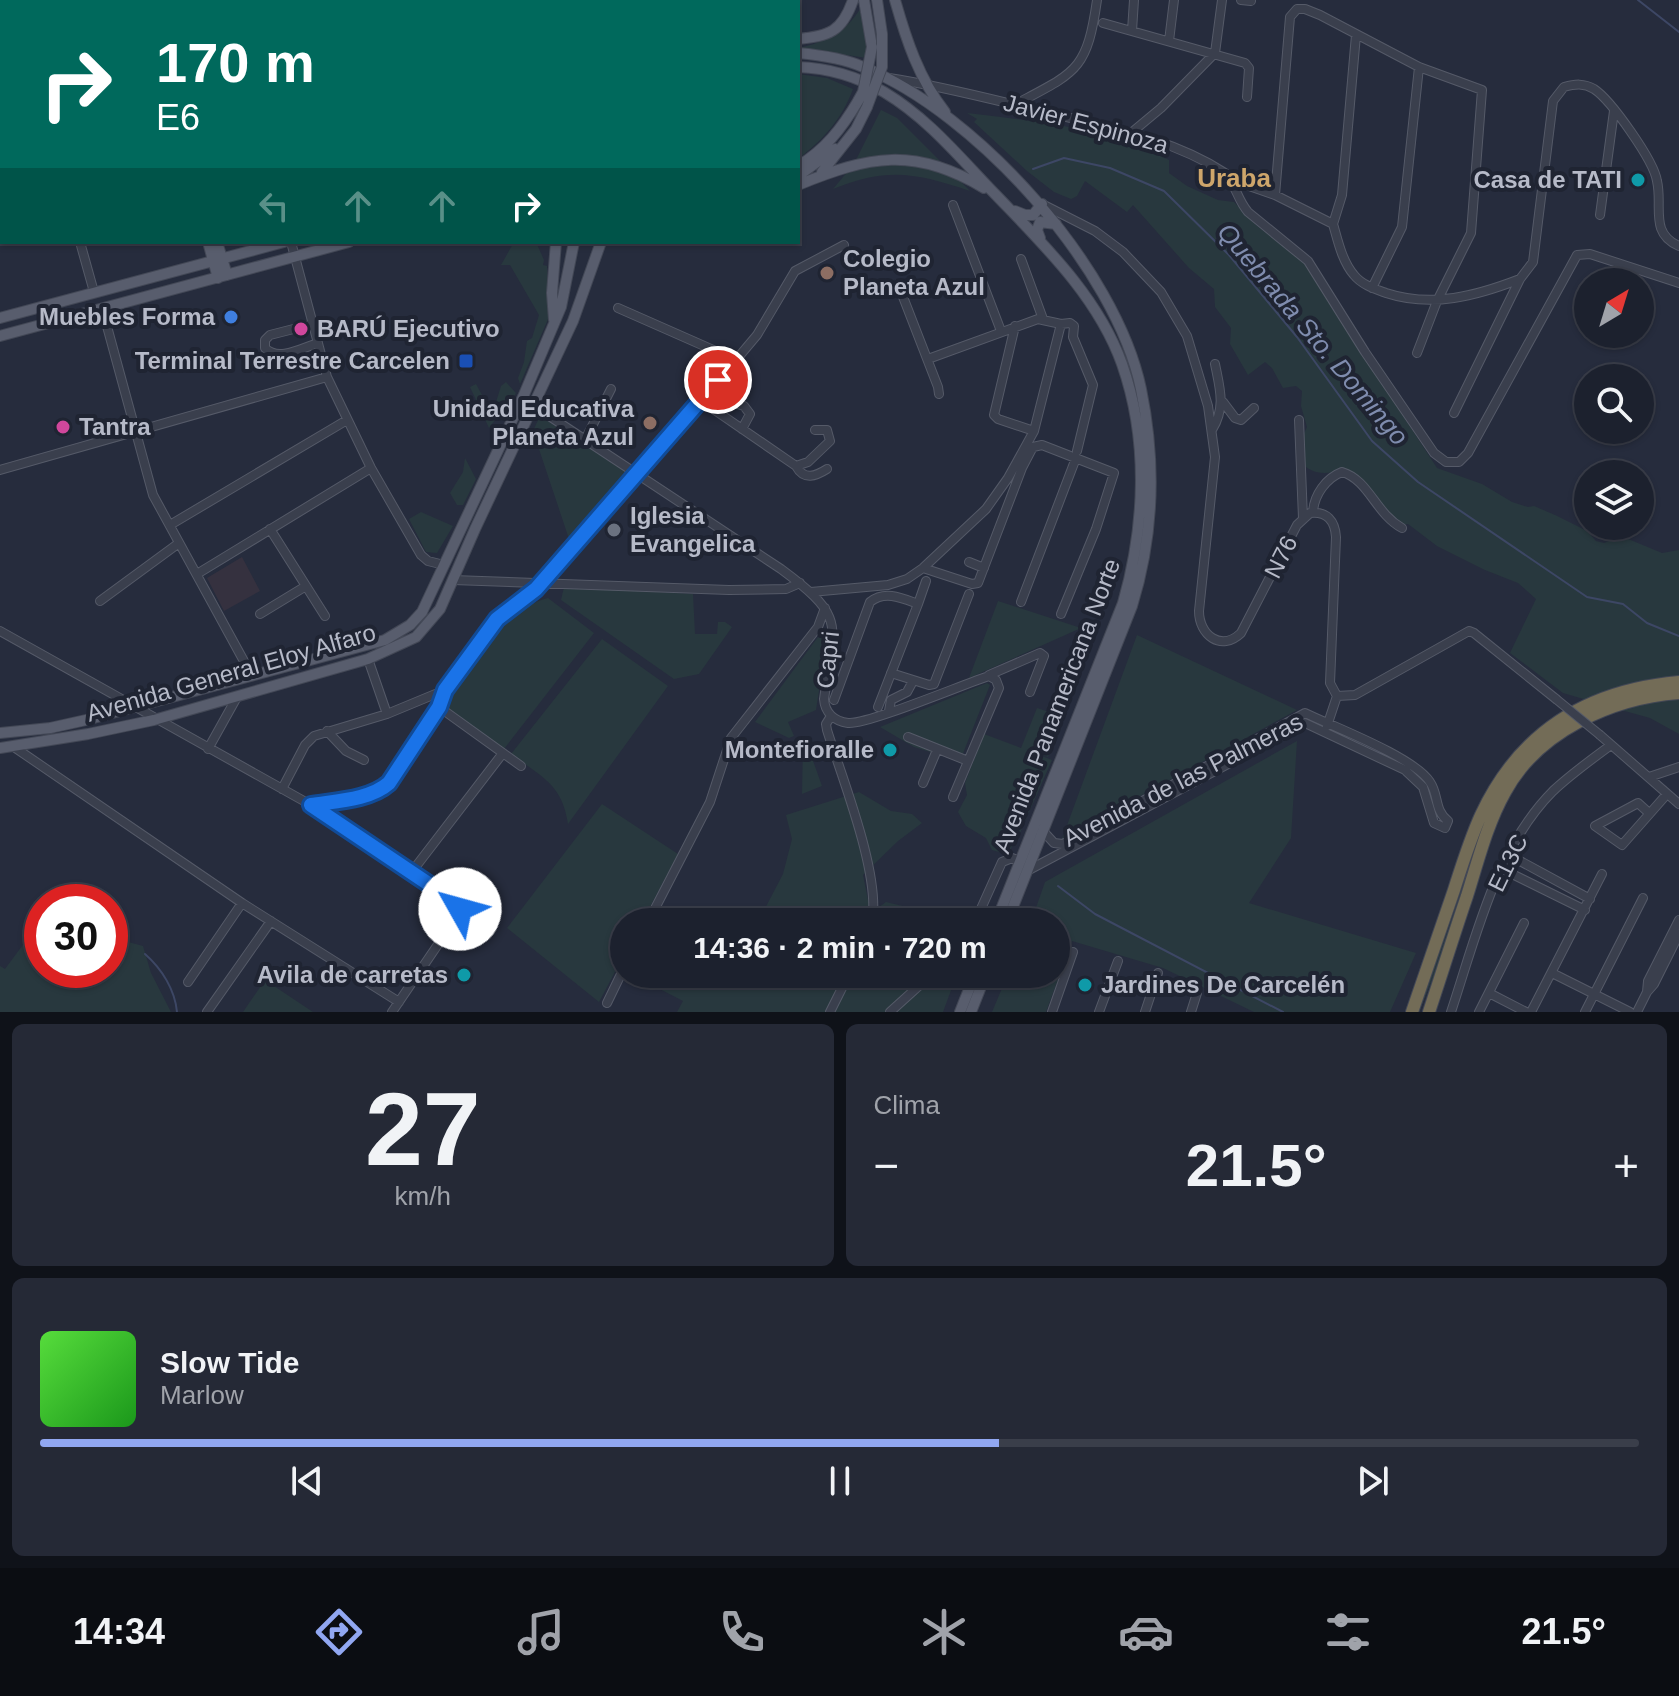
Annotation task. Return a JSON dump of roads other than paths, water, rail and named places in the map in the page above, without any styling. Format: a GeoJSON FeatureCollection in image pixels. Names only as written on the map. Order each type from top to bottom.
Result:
{"type":"FeatureCollection","features":[{"type":"Feature","properties":{"kind":"highway"},"geometry":{"type":"LineString","coordinates":[[1412,1012],[1479,819],[1512,762],[1548,727],[1581,708],[1620,692],[1679,682]]}},
{"type":"Feature","properties":{"kind":"highway"},"geometry":{"type":"LineString","coordinates":[[1429,1012],[1489,828],[1506,790],[1522,768],[1547,742],[1589,717],[1622,704],[1679,693]]}},
{"type":"Feature","properties":{"kind":"main road"},"geometry":{"type":"LineString","coordinates":[[800,39],[820,37],[837,29],[846,18],[853,0]]}},
{"type":"Feature","properties":{"kind":"main road"},"geometry":{"type":"LineString","coordinates":[[818,176],[856,129],[863,104],[882,67],[876,33],[864,0]]}},
{"type":"Feature","properties":{"kind":"main road"},"geometry":{"type":"LineString","coordinates":[[876,33],[877,0]]}},
{"type":"Feature","properties":{"kind":"main road"},"geometry":{"type":"LineString","coordinates":[[895,0],[910,50],[927,84],[954,122]]}},
{"type":"Feature","properties":{"kind":"main road"},"geometry":{"type":"LineString","coordinates":[[800,53],[860,65],[887,78],[954,122]]}},
{"type":"Feature","properties":{"kind":"main road","name":"Avenida Panamericana Norte"},"geometry":{"type":"LineString","coordinates":[[800,67],[847,75],[886,93],[934,130],[1044,245],[1085,296],[1121,361],[1130,390],[1140,466],[1137,548],[1123,603],[1024,866],[1011,908]]}},
{"type":"Feature","properties":{"kind":"main road"},"geometry":{"type":"LineString","coordinates":[[800,165],[838,132],[863,104]]}},
{"type":"Feature","properties":{"kind":"main road","name":"Avenida Panamericana Norte"},"geometry":{"type":"LineString","coordinates":[[954,122],[1042,204],[1090,275],[1132,357],[1147,427],[1151,495],[1147,550],[1132,606],[1043,831],[1003,908]]}},
{"type":"Feature","properties":{"kind":"main road"},"geometry":{"type":"LineString","coordinates":[[800,175],[824,159],[856,129]]}},
{"type":"Feature","properties":{"kind":"main road"},"geometry":{"type":"LineString","coordinates":[[800,184],[844,166],[871,161],[919,161],[952,171],[996,195]]}},
{"type":"Feature","properties":{"kind":"main road"},"geometry":{"type":"LineString","coordinates":[[1006,205],[1029,215],[1042,204]]}},
{"type":"Feature","properties":{"kind":"main road"},"geometry":{"type":"LineString","coordinates":[[1044,245],[1037,226],[1045,221],[1056,224]]}},
{"type":"Feature","properties":{"kind":"main road"},"geometry":{"type":"LineString","coordinates":[[209,244],[222,276]]}},
{"type":"Feature","properties":{"kind":"main road"},"geometry":{"type":"LineString","coordinates":[[217,244],[217,260]]}},
{"type":"Feature","properties":{"kind":"main road"},"geometry":{"type":"LineString","coordinates":[[0,318],[277,244]]}},
{"type":"Feature","properties":{"kind":"main road"},"geometry":{"type":"LineString","coordinates":[[0,336],[342,244]]}},
{"type":"Feature","properties":{"kind":"main road"},"geometry":{"type":"LineString","coordinates":[[555,322],[552,293],[556,244]]}},
{"type":"Feature","properties":{"kind":"main road","name":"Avenida General Eloy Alfaro"},"geometry":{"type":"LineString","coordinates":[[0,733],[50,728],[385,640],[398,634],[422,612],[555,322],[567,288],[574,244]]}},
{"type":"Feature","properties":{"kind":"main road","name":"Avenida General Eloy Alfaro"},"geometry":{"type":"LineString","coordinates":[[0,748],[154,720],[368,659],[403,645],[420,633],[440,609],[573,321],[600,244]]}},
{"type":"Feature","properties":{"kind":"main road"},"geometry":{"type":"LineString","coordinates":[[960,1012],[969,988]]}},
{"type":"Feature","properties":{"kind":"main road"},"geometry":{"type":"LineString","coordinates":[[971,1012],[980,988]]}},
{"type":"Feature","properties":{"kind":"street"},"geometry":{"type":"LineString","coordinates":[[1015,105],[1063,78],[1079,65],[1093,30],[1097,0]]}},
{"type":"Feature","properties":{"kind":"street"},"geometry":{"type":"LineString","coordinates":[[1132,31],[1134,0]]}},
{"type":"Feature","properties":{"kind":"street"},"geometry":{"type":"LineString","coordinates":[[1169,41],[1174,0]]}},
{"type":"Feature","properties":{"kind":"street"},"geometry":{"type":"LineString","coordinates":[[1131,133],[1161,108],[1215,53],[1222,0]]}},
{"type":"Feature","properties":{"kind":"street"},"geometry":{"type":"LineString","coordinates":[[1241,0],[1251,1]]}},
{"type":"Feature","properties":{"kind":"street"},"geometry":{"type":"LineString","coordinates":[[1275,195],[1290,17],[1294,11],[1301,8],[1419,67],[1482,90],[1471,233],[1437,301],[1417,353]]}},
{"type":"Feature","properties":{"kind":"street"},"geometry":{"type":"LineString","coordinates":[[1103,23],[1248,65],[1247,97]]}},
{"type":"Feature","properties":{"kind":"street"},"geometry":{"type":"LineString","coordinates":[[1356,35],[1342,195],[1333,224],[1347,266],[1357,279],[1372,288],[1399,297],[1437,301],[1471,296],[1520,279]]}},
{"type":"Feature","properties":{"kind":"street"},"geometry":{"type":"LineString","coordinates":[[1372,288],[1402,227],[1419,67]]}},
{"type":"Feature","properties":{"kind":"street","name":"Javier Espinoza"},"geometry":{"type":"LineString","coordinates":[[887,78],[927,84],[1171,144],[1225,173],[1232,180],[1236,196],[1248,212],[1308,261],[1434,453],[1446,462],[1459,462],[1468,453],[1577,255],[1590,254],[1679,283]]}},
{"type":"Feature","properties":{"kind":"street"},"geometry":{"type":"LineString","coordinates":[[1454,413],[1520,279],[1533,262],[1553,101],[1564,87],[1582,84],[1603,96],[1634,137],[1658,181],[1657,214],[1661,230],[1668,240],[1679,246]]}},
{"type":"Feature","properties":{"kind":"street"},"geometry":{"type":"LineString","coordinates":[[945,112],[944,94],[965,93]]}},
{"type":"Feature","properties":{"kind":"street"},"geometry":{"type":"LineString","coordinates":[[1600,215],[1614,111]]}},
{"type":"Feature","properties":{"kind":"street"},"geometry":{"type":"LineString","coordinates":[[1232,180],[1275,195],[1333,224]]}},
{"type":"Feature","properties":{"kind":"street","name":"N76"},"geometry":{"type":"LineString","coordinates":[[1042,204],[1104,238],[1141,269],[1161,292],[1187,336],[1205,394],[1215,457],[1199,611],[1200,624],[1207,636],[1221,641],[1230,640],[1241,633],[1303,518],[1313,512],[1326,515],[1332,522],[1335,530],[1330,683],[1332,692],[1337,696]]}},
{"type":"Feature","properties":{"kind":"street"},"geometry":{"type":"LineString","coordinates":[[953,205],[1001,331]]}},
{"type":"Feature","properties":{"kind":"street"},"geometry":{"type":"LineString","coordinates":[[81,244],[94,292]]}},
{"type":"Feature","properties":{"kind":"street"},"geometry":{"type":"LineString","coordinates":[[292,244],[327,377],[347,420],[421,555],[428,561],[444,565]]}},
{"type":"Feature","properties":{"kind":"street"},"geometry":{"type":"LineString","coordinates":[[311,805],[382,789],[400,770],[439,707],[445,690],[497,619],[529,596],[635,473],[704,403],[757,335],[790,275],[802,265],[844,245]]}},
{"type":"Feature","properties":{"kind":"street"},"geometry":{"type":"LineString","coordinates":[[1021,259],[1043,319]]}},
{"type":"Feature","properties":{"kind":"street"},"geometry":{"type":"LineString","coordinates":[[898,284],[939,394]]}},
{"type":"Feature","properties":{"kind":"street"},"geometry":{"type":"LineString","coordinates":[[102,308],[153,495],[251,674]]}},
{"type":"Feature","properties":{"kind":"street"},"geometry":{"type":"LineString","coordinates":[[618,308],[736,360]]}},
{"type":"Feature","properties":{"kind":"street"},"geometry":{"type":"LineString","coordinates":[[928,359],[1015,326],[1043,319],[1072,324],[1073,337],[1093,385],[1077,455],[1021,602]]}},
{"type":"Feature","properties":{"kind":"street"},"geometry":{"type":"LineString","coordinates":[[313,324],[270,335],[265,340],[265,348],[276,355],[318,343]]}},
{"type":"Feature","properties":{"kind":"street"},"geometry":{"type":"LineString","coordinates":[[811,592],[888,585],[907,579],[986,509],[1008,478],[1034,431],[1061,324]]}},
{"type":"Feature","properties":{"kind":"street"},"geometry":{"type":"LineString","coordinates":[[1015,326],[994,415],[1034,431]]}},
{"type":"Feature","properties":{"kind":"street"},"geometry":{"type":"LineString","coordinates":[[1058,342],[1073,337]]}},
{"type":"Feature","properties":{"kind":"street"},"geometry":{"type":"LineString","coordinates":[[1212,430],[1220,417],[1222,401],[1215,364]]}},
{"type":"Feature","properties":{"kind":"street"},"geometry":{"type":"LineString","coordinates":[[0,470],[327,377]]}},
{"type":"Feature","properties":{"kind":"street"},"geometry":{"type":"LineString","coordinates":[[585,440],[611,389]]}},
{"type":"Feature","properties":{"kind":"street"},"geometry":{"type":"LineString","coordinates":[[704,403],[722,399],[748,409],[750,414],[742,429]]}},
{"type":"Feature","properties":{"kind":"street"},"geometry":{"type":"LineString","coordinates":[[1222,401],[1237,420],[1244,420],[1254,408]]}},
{"type":"Feature","properties":{"kind":"street"},"geometry":{"type":"LineString","coordinates":[[704,403],[796,466],[802,474],[811,476],[827,469]]}},
{"type":"Feature","properties":{"kind":"street","name":"Capri"},"geometry":{"type":"LineString","coordinates":[[534,406],[811,592],[834,625],[824,699],[831,716],[849,723],[889,711],[989,676],[1040,653],[1044,656],[1030,692]]}},
{"type":"Feature","properties":{"kind":"street"},"geometry":{"type":"LineString","coordinates":[[170,525],[347,420]]}},
{"type":"Feature","properties":{"kind":"street"},"geometry":{"type":"LineString","coordinates":[[1299,420],[1303,518]]}},
{"type":"Feature","properties":{"kind":"street"},"geometry":{"type":"LineString","coordinates":[[796,466],[808,462],[830,441],[827,430],[815,430]]}},
{"type":"Feature","properties":{"kind":"street"},"geometry":{"type":"LineString","coordinates":[[923,568],[974,584],[979,581],[1033,447],[1042,445],[1077,455],[1112,470],[1115,477],[1061,614]]}},
{"type":"Feature","properties":{"kind":"street"},"geometry":{"type":"LineString","coordinates":[[197,574],[371,468]]}},
{"type":"Feature","properties":{"kind":"street"},"geometry":{"type":"LineString","coordinates":[[1313,512],[1313,502],[1331,477],[1337,473],[1347,473],[1359,482],[1388,520],[1402,528]]}},
{"type":"Feature","properties":{"kind":"street"},"geometry":{"type":"LineString","coordinates":[[270,529],[325,616]]}},
{"type":"Feature","properties":{"kind":"street"},"geometry":{"type":"LineString","coordinates":[[100,601],[179,543]]}},
{"type":"Feature","properties":{"kind":"street"},"geometry":{"type":"LineString","coordinates":[[969,562],[984,568]]}},
{"type":"Feature","properties":{"kind":"street"},"geometry":{"type":"LineString","coordinates":[[453,580],[729,590],[786,589],[800,583]]}},
{"type":"Feature","properties":{"kind":"street"},"geometry":{"type":"LineString","coordinates":[[878,707],[926,581]]}},
{"type":"Feature","properties":{"kind":"street"},"geometry":{"type":"LineString","coordinates":[[260,614],[306,586]]}},
{"type":"Feature","properties":{"kind":"street"},"geometry":{"type":"LineString","coordinates":[[891,673],[934,684],[969,594]]}},
{"type":"Feature","properties":{"kind":"street"},"geometry":{"type":"LineString","coordinates":[[834,700],[872,599],[894,595],[918,604]]}},
{"type":"Feature","properties":{"kind":"street"},"geometry":{"type":"LineString","coordinates":[[655,908],[710,802],[731,738],[818,627],[825,608]]}},
{"type":"Feature","properties":{"kind":"street"},"geometry":{"type":"LineString","coordinates":[[0,631],[154,720],[311,805],[457,903],[460,909],[458,915],[395,1009],[14,747]]}},
{"type":"Feature","properties":{"kind":"street"},"geometry":{"type":"LineString","coordinates":[[1327,728],[1337,696],[1355,695],[1469,631],[1600,735],[1679,804]]}},
{"type":"Feature","properties":{"kind":"street"},"geometry":{"type":"LineString","coordinates":[[368,659],[387,714]]}},
{"type":"Feature","properties":{"kind":"street"},"geometry":{"type":"LineString","coordinates":[[953,797],[999,688],[996,680],[989,676]]}},
{"type":"Feature","properties":{"kind":"street"},"geometry":{"type":"LineString","coordinates":[[889,711],[891,700],[907,692],[913,681]]}},
{"type":"Feature","properties":{"kind":"street"},"geometry":{"type":"LineString","coordinates":[[282,789],[309,740],[327,731],[387,714],[445,690]]}},
{"type":"Feature","properties":{"kind":"street"},"geometry":{"type":"LineString","coordinates":[[208,749],[237,697]]}},
{"type":"Feature","properties":{"kind":"street"},"geometry":{"type":"LineString","coordinates":[[439,707],[521,766]]}},
{"type":"Feature","properties":{"kind":"street","name":"Avenida de las Palmeras"},"geometry":{"type":"LineString","coordinates":[[1024,866],[1305,723],[1327,728],[1410,763],[1431,782],[1439,812],[1448,821],[1445,828],[1434,823],[1423,787],[1405,770],[1327,728],[1305,713],[1063,844],[1054,843],[1043,831]]}},
{"type":"Feature","properties":{"kind":"street"},"geometry":{"type":"LineString","coordinates":[[831,716],[826,724],[827,730],[866,857],[873,908]]}},
{"type":"Feature","properties":{"kind":"street"},"geometry":{"type":"LineString","coordinates":[[327,731],[346,751],[364,760]]}},
{"type":"Feature","properties":{"kind":"street"},"geometry":{"type":"LineString","coordinates":[[908,737],[968,761]]}},
{"type":"Feature","properties":{"kind":"street","name":"E13C"},"geometry":{"type":"LineString","coordinates":[[1451,1012],[1502,869],[1527,823],[1553,791],[1611,745]]}},
{"type":"Feature","properties":{"kind":"street"},"geometry":{"type":"LineString","coordinates":[[923,783],[937,750]]}},
{"type":"Feature","properties":{"kind":"street"},"geometry":{"type":"LineString","coordinates":[[417,865],[503,753]]}},
{"type":"Feature","properties":{"kind":"street"},"geometry":{"type":"LineString","coordinates":[[1649,777],[1679,767]]}},
{"type":"Feature","properties":{"kind":"street"},"geometry":{"type":"LineString","coordinates":[[1649,813],[1638,803],[1595,826],[1622,845],[1667,794]]}},
{"type":"Feature","properties":{"kind":"street"},"geometry":{"type":"LineString","coordinates":[[1509,855],[1590,899]]}},
{"type":"Feature","properties":{"kind":"street"},"geometry":{"type":"LineString","coordinates":[[981,908],[1002,862],[1012,858],[1024,866]]}},
{"type":"Feature","properties":{"kind":"street"},"geometry":{"type":"LineString","coordinates":[[1502,869],[1585,910]]}},
{"type":"Feature","properties":{"kind":"street"},"geometry":{"type":"LineString","coordinates":[[1489,993],[1529,1012],[1602,874]]}},
{"type":"Feature","properties":{"kind":"street"},"geometry":{"type":"LineString","coordinates":[[1585,1012],[1643,898]]}},
{"type":"Feature","properties":{"kind":"street"},"geometry":{"type":"LineString","coordinates":[[188,982],[242,903]]}},
{"type":"Feature","properties":{"kind":"street"},"geometry":{"type":"LineString","coordinates":[[1647,992],[1648,981],[1679,920]]}},
{"type":"Feature","properties":{"kind":"street"},"geometry":{"type":"LineString","coordinates":[[207,1012],[271,921]]}},
{"type":"Feature","properties":{"kind":"street"},"geometry":{"type":"LineString","coordinates":[[1479,1012],[1524,923]]}},
{"type":"Feature","properties":{"kind":"street"},"geometry":{"type":"LineString","coordinates":[[1637,1012],[1679,934]]}},
{"type":"Feature","properties":{"kind":"street"},"geometry":{"type":"LineString","coordinates":[[1052,1012],[1073,952]]}},
{"type":"Feature","properties":{"kind":"street"},"geometry":{"type":"LineString","coordinates":[[1099,1012],[1118,961]]}},
{"type":"Feature","properties":{"kind":"street"},"geometry":{"type":"LineString","coordinates":[[1145,1012],[1158,973]]}},
{"type":"Feature","properties":{"kind":"street"},"geometry":{"type":"LineString","coordinates":[[1552,973],[1630,1012]]}},
{"type":"Feature","properties":{"kind":"street"},"geometry":{"type":"LineString","coordinates":[[607,1003],[614,988]]}},
{"type":"Feature","properties":{"kind":"street"},"geometry":{"type":"LineString","coordinates":[[830,1012],[842,988]]}},
{"type":"Feature","properties":{"kind":"street"},"geometry":{"type":"LineString","coordinates":[[890,1012],[917,988]]}},
{"type":"Feature","properties":{"kind":"street"},"geometry":{"type":"LineString","coordinates":[[1191,1012],[1197,993]]}},
{"type":"Feature","properties":{"kind":"waterway"},"geometry":{"type":"LineString","coordinates":[[1638,0],[1679,32]]}},
{"type":"Feature","properties":{"kind":"waterway","name":"Quebrada Sto. Domingo"},"geometry":{"type":"LineString","coordinates":[[1033,169],[1064,158],[1110,168],[1164,191],[1229,255],[1297,337],[1372,441],[1418,482],[1587,597],[1623,604],[1647,623],[1679,636]]}},
{"type":"Feature","properties":{"kind":"waterway"},"geometry":{"type":"LineString","coordinates":[[1058,886],[1095,914],[1283,1012]]}},
{"type":"Feature","properties":{"kind":"waterway"},"geometry":{"type":"LineString","coordinates":[[145,954],[167,980],[177,1012]]}},
{"type":"Feature","properties":{"kind":"place","name":"Casa de TATI"},"geometry":{"type":"Point","coordinates":[1638,180]}},
{"type":"Feature","properties":{"kind":"place","name":"Colegio Planeta Azul"},"geometry":{"type":"Point","coordinates":[827,273]}},
{"type":"Feature","properties":{"kind":"place","name":"Muebles Forma"},"geometry":{"type":"Point","coordinates":[231,317]}},
{"type":"Feature","properties":{"kind":"place","name":"BARÚ Ejecutivo"},"geometry":{"type":"Point","coordinates":[301,329]}},
{"type":"Feature","properties":{"kind":"place","name":"Terminal Terrestre Carcelen"},"geometry":{"type":"Point","coordinates":[466,361]}},
{"type":"Feature","properties":{"kind":"place","name":"Unidad Educativa Planeta Azul"},"geometry":{"type":"Point","coordinates":[650,423]}},
{"type":"Feature","properties":{"kind":"place","name":"Tantra"},"geometry":{"type":"Point","coordinates":[63,427]}},
{"type":"Feature","properties":{"kind":"place","name":"Iglesia Evangelica"},"geometry":{"type":"Point","coordinates":[614,530]}},
{"type":"Feature","properties":{"kind":"place","name":"Montefioralle"},"geometry":{"type":"Point","coordinates":[890,750]}},
{"type":"Feature","properties":{"kind":"place","name":"Avila de carretas"},"geometry":{"type":"Point","coordinates":[464,975]}},
{"type":"Feature","properties":{"kind":"place","name":"Jardines De Carcelén"},"geometry":{"type":"Point","coordinates":[1085,985]}},
{"type":"Feature","properties":{"kind":"district","name":"Uraba"},"geometry":{"type":"Point","coordinates":[1234,178]}}]}
